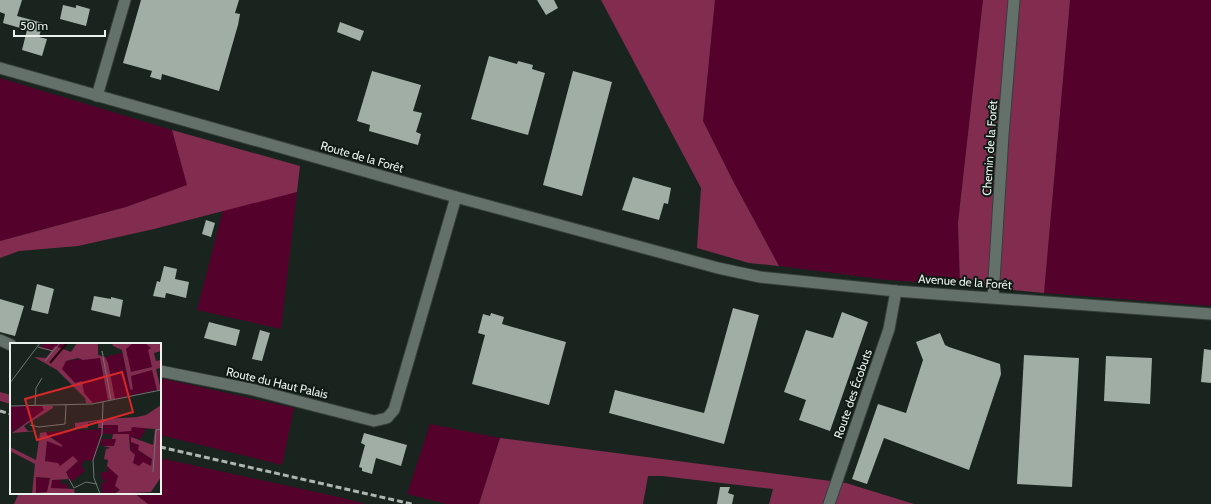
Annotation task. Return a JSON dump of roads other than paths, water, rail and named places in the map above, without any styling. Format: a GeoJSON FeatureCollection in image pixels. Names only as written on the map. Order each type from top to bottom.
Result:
{"type":"FeatureCollection","features":[{"type":"Feature","properties":{"kind":"street"},"geometry":{"type":"LineString","coordinates":[[98,96],[125,0]]}},
{"type":"Feature","properties":{"kind":"street","name":"Chemin de la Forêt"},"geometry":{"type":"LineString","coordinates":[[992,297],[1014,0]]}},
{"type":"Feature","properties":{"kind":"street","name":"Route de la Forêt"},"geometry":{"type":"LineString","coordinates":[[0,68],[456,197],[718,268]]}},
{"type":"Feature","properties":{"kind":"street","name":"Route du Haut Palais"},"geometry":{"type":"LineString","coordinates":[[161,371],[250,389],[374,421],[387,418],[394,410],[456,197]]}},
{"type":"Feature","properties":{"kind":"street","name":"Avenue de la Forêt"},"geometry":{"type":"LineString","coordinates":[[718,268],[760,277],[896,291],[1211,314]]}},
{"type":"Feature","properties":{"kind":"street","name":"Route des Écobuts"},"geometry":{"type":"LineString","coordinates":[[829,504],[889,329],[896,291]]}},
{"type":"Feature","properties":{"kind":"street"},"geometry":{"type":"LineString","coordinates":[[0,340],[10,345]]}},
{"type":"Feature","properties":{"kind":"railway"},"geometry":{"type":"LineString","coordinates":[[0,411],[10,414]]}},
{"type":"Feature","properties":{"kind":"railway"},"geometry":{"type":"LineString","coordinates":[[161,447],[412,504]]}}]}
